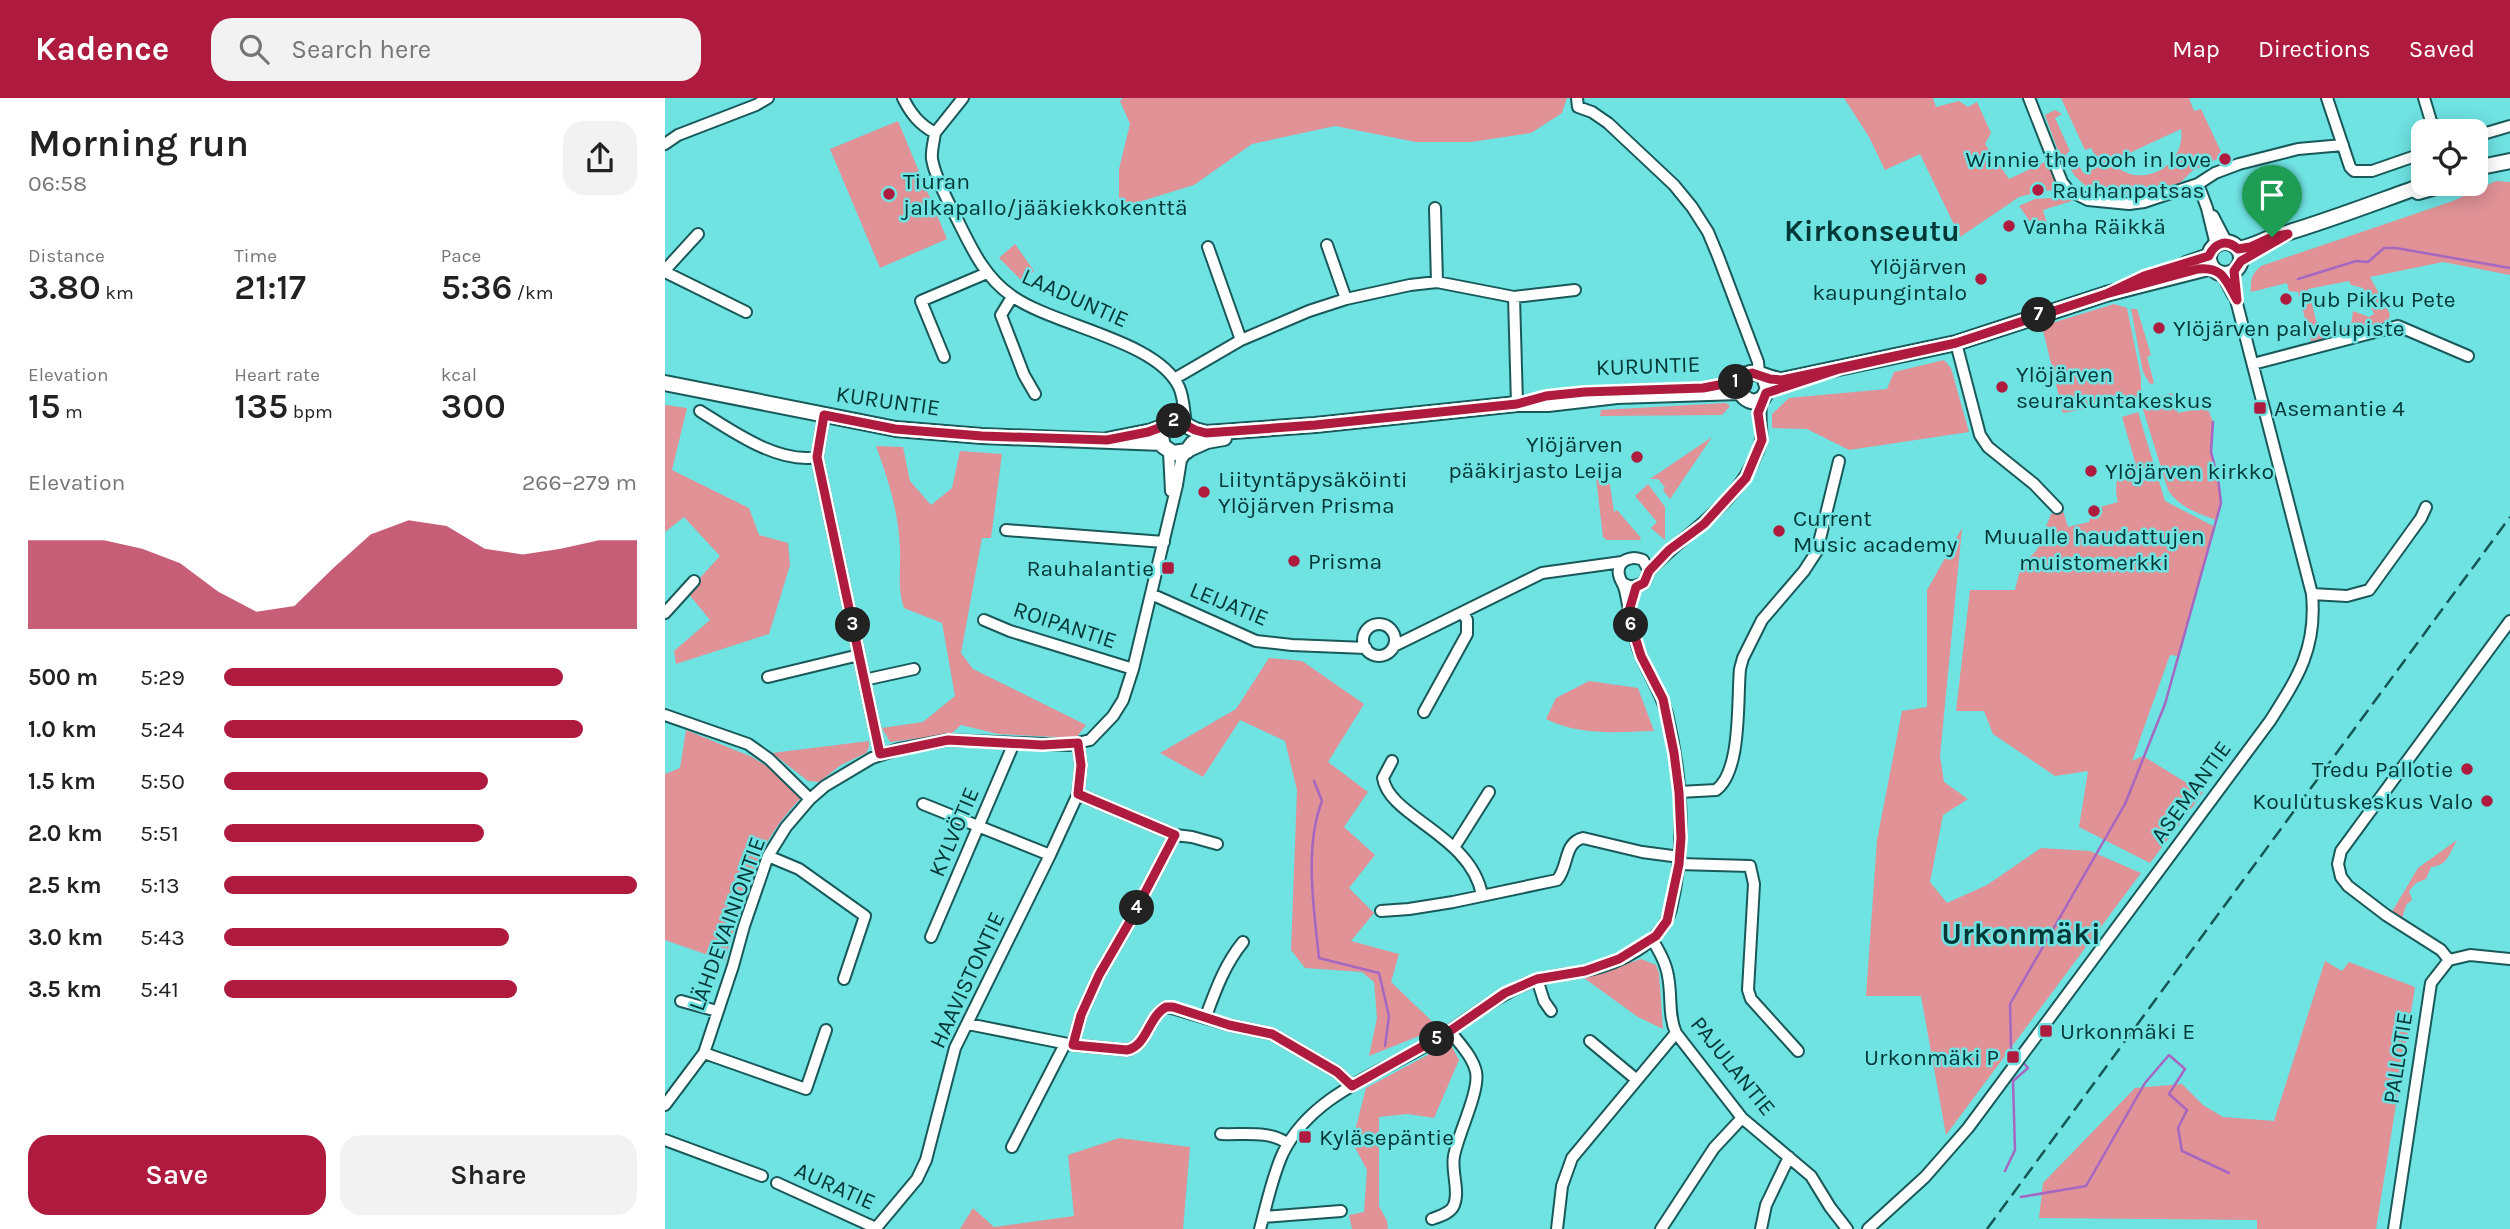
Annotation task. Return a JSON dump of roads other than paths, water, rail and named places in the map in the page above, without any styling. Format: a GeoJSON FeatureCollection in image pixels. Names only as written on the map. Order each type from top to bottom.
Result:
{"type":"FeatureCollection","features":[{"type":"Feature","properties":{"kind":"main road"},"geometry":{"type":"LineString","coordinates":[[2488,166],[2507,162]]}},
{"type":"Feature","properties":{"kind":"main road"},"geometry":{"type":"LineString","coordinates":[[2488,169],[2507,162]]}},
{"type":"Feature","properties":{"kind":"main road","name":"KURUNTIE"},"geometry":{"type":"LineString","coordinates":[[1189,426],[1206,433],[1297,426],[1782,380],[1956,343],[2225,258],[2411,190]]}},
{"type":"Feature","properties":{"kind":"main road","name":"KURUNTIE"},"geometry":{"type":"LineString","coordinates":[[2390,199],[2411,193]]}},
{"type":"Feature","properties":{"kind":"main road","name":"KURUNTIE"},"geometry":{"type":"LineString","coordinates":[[1750,383],[1755,402],[1839,369]]}},
{"type":"Feature","properties":{"kind":"main road","name":"KURUNTIE"},"geometry":{"type":"LineString","coordinates":[[665,383],[895,429],[982,436],[1107,440],[1165,447]]}},
{"type":"Feature","properties":{"kind":"main road"},"geometry":{"type":"LineString","coordinates":[[1750,383],[1767,385],[1765,396]]}},
{"type":"Feature","properties":{"kind":"main road"},"geometry":{"type":"LineString","coordinates":[[1178,421],[1189,426],[1193,439],[1188,450],[1178,454],[1165,447],[1161,434],[1167,425],[1178,421]]}},
{"type":"Feature","properties":{"kind":"main road","name":"KURUNTIE"},"geometry":{"type":"LineString","coordinates":[[1107,440],[1148,432],[1167,425]]}},
{"type":"Feature","properties":{"kind":"main road","name":"KURUNTIE"},"geometry":{"type":"LineString","coordinates":[[1188,450],[1207,441],[1297,426]]}},
{"type":"Feature","properties":{"kind":"street"},"geometry":{"type":"LineString","coordinates":[[665,145],[678,135],[756,106],[768,98]]}},
{"type":"Feature","properties":{"kind":"street"},"geometry":{"type":"LineString","coordinates":[[903,98],[912,115],[935,133],[963,98]]}},
{"type":"Feature","properties":{"kind":"street"},"geometry":{"type":"LineString","coordinates":[[2029,98],[2062,183],[2078,197],[2088,200],[2129,204],[2144,202],[2199,184],[2215,173],[2239,164],[2298,149],[2343,145]]}},
{"type":"Feature","properties":{"kind":"street"},"geometry":{"type":"LineString","coordinates":[[2327,98],[2350,167],[2354,171],[2372,171],[2411,158]]}},
{"type":"Feature","properties":{"kind":"street"},"geometry":{"type":"LineString","coordinates":[[2424,98],[2430,119]]}},
{"type":"Feature","properties":{"kind":"street"},"geometry":{"type":"LineString","coordinates":[[1577,103],[1608,123],[1674,185],[1692,207],[1713,244],[1758,362],[1750,383],[1756,457]]}},
{"type":"Feature","properties":{"kind":"street"},"geometry":{"type":"LineString","coordinates":[[2488,132],[2510,126]]}},
{"type":"Feature","properties":{"kind":"street","name":"LAADUNTIE"},"geometry":{"type":"LineString","coordinates":[[935,133],[932,159],[936,170],[949,203],[987,273],[1012,297],[1058,319],[1131,347],[1161,366],[1174,379]]}},
{"type":"Feature","properties":{"kind":"street","name":"ASEMANTIE"},"geometry":{"type":"LineString","coordinates":[[1868,1229],[1925,1177],[1968,1128],[2270,721],[2304,666],[2313,627],[2312,594],[2237,300],[2199,184]]}},
{"type":"Feature","properties":{"kind":"street"},"geometry":{"type":"LineString","coordinates":[[1435,208],[1437,282]]}},
{"type":"Feature","properties":{"kind":"street"},"geometry":{"type":"LineString","coordinates":[[698,234],[665,271],[746,312]]}},
{"type":"Feature","properties":{"kind":"street"},"geometry":{"type":"LineString","coordinates":[[1327,245],[1346,299]]}},
{"type":"Feature","properties":{"kind":"street"},"geometry":{"type":"LineString","coordinates":[[1208,247],[1241,340]]}},
{"type":"Feature","properties":{"kind":"street"},"geometry":{"type":"LineString","coordinates":[[944,357],[921,300],[987,273]]}},
{"type":"Feature","properties":{"kind":"street"},"geometry":{"type":"LineString","coordinates":[[1174,379],[1241,340],[1309,311],[1346,299],[1437,282],[1475,287],[1514,297],[1576,290]]}},
{"type":"Feature","properties":{"kind":"street"},"geometry":{"type":"LineString","coordinates":[[1012,297],[1006,303],[1001,316],[1024,375],[1035,394]]}},
{"type":"Feature","properties":{"kind":"street"},"geometry":{"type":"LineString","coordinates":[[1514,297],[1517,404]]}},
{"type":"Feature","properties":{"kind":"street"},"geometry":{"type":"LineString","coordinates":[[2253,364],[2398,326],[2468,356]]}},
{"type":"Feature","properties":{"kind":"street"},"geometry":{"type":"LineString","coordinates":[[1956,343],[1980,435],[1988,447],[2034,484],[2057,508]]}},
{"type":"Feature","properties":{"kind":"street"},"geometry":{"type":"LineString","coordinates":[[1167,425],[1175,416],[1174,379]]}},
{"type":"Feature","properties":{"kind":"street"},"geometry":{"type":"LineString","coordinates":[[1174,379],[1179,387],[1189,426]]}},
{"type":"Feature","properties":{"kind":"street"},"geometry":{"type":"LineString","coordinates":[[1629,611],[1636,587],[1644,583],[1649,571],[1669,550],[1704,524],[1746,478],[1762,440],[1758,413],[1765,396]]}},
{"type":"Feature","properties":{"kind":"street"},"geometry":{"type":"LineString","coordinates":[[701,411],[736,434],[777,453],[797,458],[817,457]]}},
{"type":"Feature","properties":{"kind":"street"},"geometry":{"type":"LineString","coordinates":[[824,415],[817,457],[880,754]]}},
{"type":"Feature","properties":{"kind":"street"},"geometry":{"type":"LineString","coordinates":[[1165,447],[1171,504]]}},
{"type":"Feature","properties":{"kind":"street"},"geometry":{"type":"LineString","coordinates":[[1078,743],[1090,740],[1113,716],[1122,700],[1133,669],[1181,460],[1188,450]]}},
{"type":"Feature","properties":{"kind":"street"},"geometry":{"type":"LineString","coordinates":[[1679,792],[1716,790],[1726,779],[1734,753],[1739,669],[1762,620],[1804,571],[1817,551],[1839,461]]}},
{"type":"Feature","properties":{"kind":"street"},"geometry":{"type":"LineString","coordinates":[[2312,594],[2347,596],[2369,590],[2421,518],[2426,507]]}},
{"type":"Feature","properties":{"kind":"street"},"geometry":{"type":"LineString","coordinates":[[1006,530],[1164,542]]}},
{"type":"Feature","properties":{"kind":"street"},"geometry":{"type":"LineString","coordinates":[[1260,1229],[1271,1182],[1288,1144],[1319,1108],[1352,1086],[1450,1031],[1505,993],[1537,979],[1608,964],[1652,939],[1667,921],[1679,861],[1679,792],[1674,753],[1663,699],[1641,656],[1621,579],[1622,562],[1630,557],[1643,560],[1669,550]]}},
{"type":"Feature","properties":{"kind":"street"},"geometry":{"type":"LineString","coordinates":[[1643,560],[1649,571]]}},
{"type":"Feature","properties":{"kind":"street","name":"LEIJATIE"},"geometry":{"type":"LineString","coordinates":[[1151,594],[1256,641],[1366,648],[1378,656],[1542,573],[1622,562]]}},
{"type":"Feature","properties":{"kind":"street","name":"LEIJATIE"},"geometry":{"type":"LineString","coordinates":[[1589,566],[1621,579]]}},
{"type":"Feature","properties":{"kind":"street"},"geometry":{"type":"LineString","coordinates":[[1621,579],[1636,587]]}},
{"type":"Feature","properties":{"kind":"street"},"geometry":{"type":"LineString","coordinates":[[665,613],[694,581]]}},
{"type":"Feature","properties":{"kind":"street"},"geometry":{"type":"LineString","coordinates":[[1424,712],[1463,645],[1468,627],[1463,613]]}},
{"type":"Feature","properties":{"kind":"street","name":"ROIPANTIE"},"geometry":{"type":"LineString","coordinates":[[984,620],[1010,631],[1133,669]]}},
{"type":"Feature","properties":{"kind":"street"},"geometry":{"type":"LineString","coordinates":[[2510,621],[2341,851],[2338,859],[2341,877],[2348,886],[2386,915],[2441,950],[2449,960],[2470,955],[2510,959]]}},
{"type":"Feature","properties":{"kind":"street","name":"LEIJATIE"},"geometry":{"type":"LineString","coordinates":[[1335,645],[1371,626],[1383,625],[1394,633],[1429,628]]}},
{"type":"Feature","properties":{"kind":"street"},"geometry":{"type":"LineString","coordinates":[[1366,631],[1363,637],[1366,648]]}},
{"type":"Feature","properties":{"kind":"street"},"geometry":{"type":"LineString","coordinates":[[1394,633],[1394,646]]}},
{"type":"Feature","properties":{"kind":"street"},"geometry":{"type":"LineString","coordinates":[[768,677],[859,656]]}},
{"type":"Feature","properties":{"kind":"street"},"geometry":{"type":"LineString","coordinates":[[864,680],[914,669]]}},
{"type":"Feature","properties":{"kind":"street"},"geometry":{"type":"LineString","coordinates":[[665,715],[748,744],[769,759],[810,799]]}},
{"type":"Feature","properties":{"kind":"street","name":"LÄHDEVAINIONTIE"},"geometry":{"type":"LineString","coordinates":[[666,1103],[704,1053],[768,856],[777,839],[810,799],[845,772],[880,754],[948,740],[1042,745],[1078,743]]}},
{"type":"Feature","properties":{"kind":"street","name":"KYLVÖTIE"},"geometry":{"type":"LineString","coordinates":[[931,937],[1014,743]]}},
{"type":"Feature","properties":{"kind":"street","name":"HAAVISTONTIE"},"geometry":{"type":"LineString","coordinates":[[876,1228],[917,1179],[955,1048],[1078,794],[1081,765],[1078,743]]}},
{"type":"Feature","properties":{"kind":"street"},"geometry":{"type":"LineString","coordinates":[[1392,761],[1383,778],[1388,796],[1455,846],[1479,883],[1482,895]]}},
{"type":"Feature","properties":{"kind":"street"},"geometry":{"type":"LineString","coordinates":[[1455,846],[1489,792]]}},
{"type":"Feature","properties":{"kind":"street"},"geometry":{"type":"LineString","coordinates":[[1078,794],[1175,835],[1217,844]]}},
{"type":"Feature","properties":{"kind":"street"},"geometry":{"type":"LineString","coordinates":[[923,804],[1050,855]]}},
{"type":"Feature","properties":{"kind":"street"},"geometry":{"type":"LineString","coordinates":[[1012,1147],[1069,1044],[1099,975],[1175,835]]}},
{"type":"Feature","properties":{"kind":"street"},"geometry":{"type":"LineString","coordinates":[[1381,911],[1453,902],[1557,880],[1570,846],[1575,840],[1583,838],[1679,861],[1750,866],[1754,884],[1748,990],[1751,999],[1798,1051]]}},
{"type":"Feature","properties":{"kind":"street"},"geometry":{"type":"LineString","coordinates":[[768,856],[799,869],[865,916],[844,979]]}},
{"type":"Feature","properties":{"kind":"street","name":"PAJULANTIE"},"geometry":{"type":"LineString","coordinates":[[1652,939],[1665,964],[1671,1018],[1676,1033],[1742,1118],[1811,1175],[1847,1229]]}},
{"type":"Feature","properties":{"kind":"street"},"geometry":{"type":"LineString","coordinates":[[1206,1016],[1221,976],[1243,942]]}},
{"type":"Feature","properties":{"kind":"street","name":"PALLOTIE"},"geometry":{"type":"LineString","coordinates":[[2394,1229],[2431,983],[2449,960]]}},
{"type":"Feature","properties":{"kind":"street"},"geometry":{"type":"LineString","coordinates":[[1537,979],[1543,1001],[1551,1011]]}},
{"type":"Feature","properties":{"kind":"street"},"geometry":{"type":"LineString","coordinates":[[681,1001],[717,1011]]}},
{"type":"Feature","properties":{"kind":"street"},"geometry":{"type":"LineString","coordinates":[[968,1024],[1069,1044],[1118,1050],[1133,1049],[1139,1044],[1157,1013],[1166,1007],[1272,1034],[1337,1072],[1352,1086]]}},
{"type":"Feature","properties":{"kind":"street"},"geometry":{"type":"LineString","coordinates":[[704,1053],[806,1089],[826,1030]]}},
{"type":"Feature","properties":{"kind":"street"},"geometry":{"type":"LineString","coordinates":[[1432,1219],[1449,1212],[1454,1206],[1454,1156],[1476,1084],[1474,1066],[1450,1031]]}},
{"type":"Feature","properties":{"kind":"street"},"geometry":{"type":"LineString","coordinates":[[1557,1229],[1562,1186],[1571,1158],[1676,1033]]}},
{"type":"Feature","properties":{"kind":"street"},"geometry":{"type":"LineString","coordinates":[[1590,1041],[1637,1080]]}},
{"type":"Feature","properties":{"kind":"street"},"geometry":{"type":"LineString","coordinates":[[1661,1229],[1714,1148],[1742,1118]]}},
{"type":"Feature","properties":{"kind":"street"},"geometry":{"type":"LineString","coordinates":[[1221,1134],[1268,1135],[1288,1144]]}},
{"type":"Feature","properties":{"kind":"street"},"geometry":{"type":"LineString","coordinates":[[665,1140],[762,1176]]}},
{"type":"Feature","properties":{"kind":"street"},"geometry":{"type":"LineString","coordinates":[[1761,1229],[1766,1205],[1789,1157]]}},
{"type":"Feature","properties":{"kind":"street","name":"AURATIE"},"geometry":{"type":"LineString","coordinates":[[777,1183],[876,1228]]}},
{"type":"Feature","properties":{"kind":"street"},"geometry":{"type":"LineString","coordinates":[[1263,1217],[1341,1211]]}},
{"type":"Feature","properties":{"kind":"waterway"},"geometry":{"type":"LineString","coordinates":[[2298,279],[2356,261],[2368,262],[2384,248],[2510,268]]}},
{"type":"Feature","properties":{"kind":"waterway"},"geometry":{"type":"LineString","coordinates":[[2017,1055],[2011,1048],[2010,1004],[2125,804],[2165,704],[2221,503],[2211,452],[2213,422]]}},
{"type":"Feature","properties":{"kind":"waterway"},"geometry":{"type":"LineString","coordinates":[[1314,781],[1322,801],[1316,819],[1312,858],[1319,958],[1379,973],[1389,1016],[1385,1046]]}},
{"type":"Feature","properties":{"kind":"waterway"},"geometry":{"type":"LineString","coordinates":[[2021,1197],[2086,1186],[2145,1083],[2169,1055],[2185,1069],[2169,1094],[2187,1110],[2178,1128],[2182,1151],[2229,1173]]}},
{"type":"Feature","properties":{"kind":"waterway"},"geometry":{"type":"LineString","coordinates":[[2005,1171],[2015,1150],[2013,1081],[2028,1068],[2021,1060]]}},
{"type":"Feature","properties":{"kind":"railway"},"geometry":{"type":"LineString","coordinates":[[1987,1229],[2510,517]]}},
{"type":"Feature","properties":{"kind":"place","name":"Winnie the pooh in love"},"geometry":{"type":"Point","coordinates":[2225,159]}},
{"type":"Feature","properties":{"kind":"place","name":"Rauhanpatsas"},"geometry":{"type":"Point","coordinates":[2038,190]}},
{"type":"Feature","properties":{"kind":"place","name":"Tiuran jalkapallo/jääkiekkokenttä"},"geometry":{"type":"Point","coordinates":[889,194]}},
{"type":"Feature","properties":{"kind":"place","name":"Vanha Räikkä"},"geometry":{"type":"Point","coordinates":[2009,226]}},
{"type":"Feature","properties":{"kind":"place","name":"Ylöjärven kaupungintalo"},"geometry":{"type":"Point","coordinates":[1981,279]}},
{"type":"Feature","properties":{"kind":"place","name":"Pub Pikku Pete"},"geometry":{"type":"Point","coordinates":[2286,299]}},
{"type":"Feature","properties":{"kind":"place","name":"Ylöjärven palvelupiste"},"geometry":{"type":"Point","coordinates":[2159,328]}},
{"type":"Feature","properties":{"kind":"place","name":"Ylöjärven seurakuntakeskus"},"geometry":{"type":"Point","coordinates":[2002,387]}},
{"type":"Feature","properties":{"kind":"place","name":"Asemantie 4"},"geometry":{"type":"Point","coordinates":[2260,408]}},
{"type":"Feature","properties":{"kind":"place","name":"Ylöjärven pääkirjasto Leija"},"geometry":{"type":"Point","coordinates":[1637,457]}},
{"type":"Feature","properties":{"kind":"place","name":"Ylöjärven kirkko"},"geometry":{"type":"Point","coordinates":[2091,471]}},
{"type":"Feature","properties":{"kind":"place","name":"Liityntäpysäköinti Ylöjärven Prisma"},"geometry":{"type":"Point","coordinates":[1204,492]}},
{"type":"Feature","properties":{"kind":"place","name":"Muualle haudattujen muistomerkki"},"geometry":{"type":"Point","coordinates":[2094,511]}},
{"type":"Feature","properties":{"kind":"place","name":"Current Music academy"},"geometry":{"type":"Point","coordinates":[1779,531]}},
{"type":"Feature","properties":{"kind":"place","name":"Prisma"},"geometry":{"type":"Point","coordinates":[1294,561]}},
{"type":"Feature","properties":{"kind":"place","name":"Rauhalantie"},"geometry":{"type":"Point","coordinates":[1168,568]}},
{"type":"Feature","properties":{"kind":"place","name":"Tredu Pallotie"},"geometry":{"type":"Point","coordinates":[2467,769]}},
{"type":"Feature","properties":{"kind":"place","name":"Koulutuskeskus Valo"},"geometry":{"type":"Point","coordinates":[2487,801]}},
{"type":"Feature","properties":{"kind":"place","name":"Urkonmäki E"},"geometry":{"type":"Point","coordinates":[2046,1031]}},
{"type":"Feature","properties":{"kind":"place","name":"Urkonmäki P"},"geometry":{"type":"Point","coordinates":[2013,1057]}},
{"type":"Feature","properties":{"kind":"place","name":"Kyläsepäntie"},"geometry":{"type":"Point","coordinates":[1305,1137]}},
{"type":"Feature","properties":{"kind":"district","name":"Kirkonseutu"},"geometry":{"type":"Point","coordinates":[1872,231]}},
{"type":"Feature","properties":{"kind":"district","name":"Urkonmäki"},"geometry":{"type":"Point","coordinates":[2021,934]}}]}
